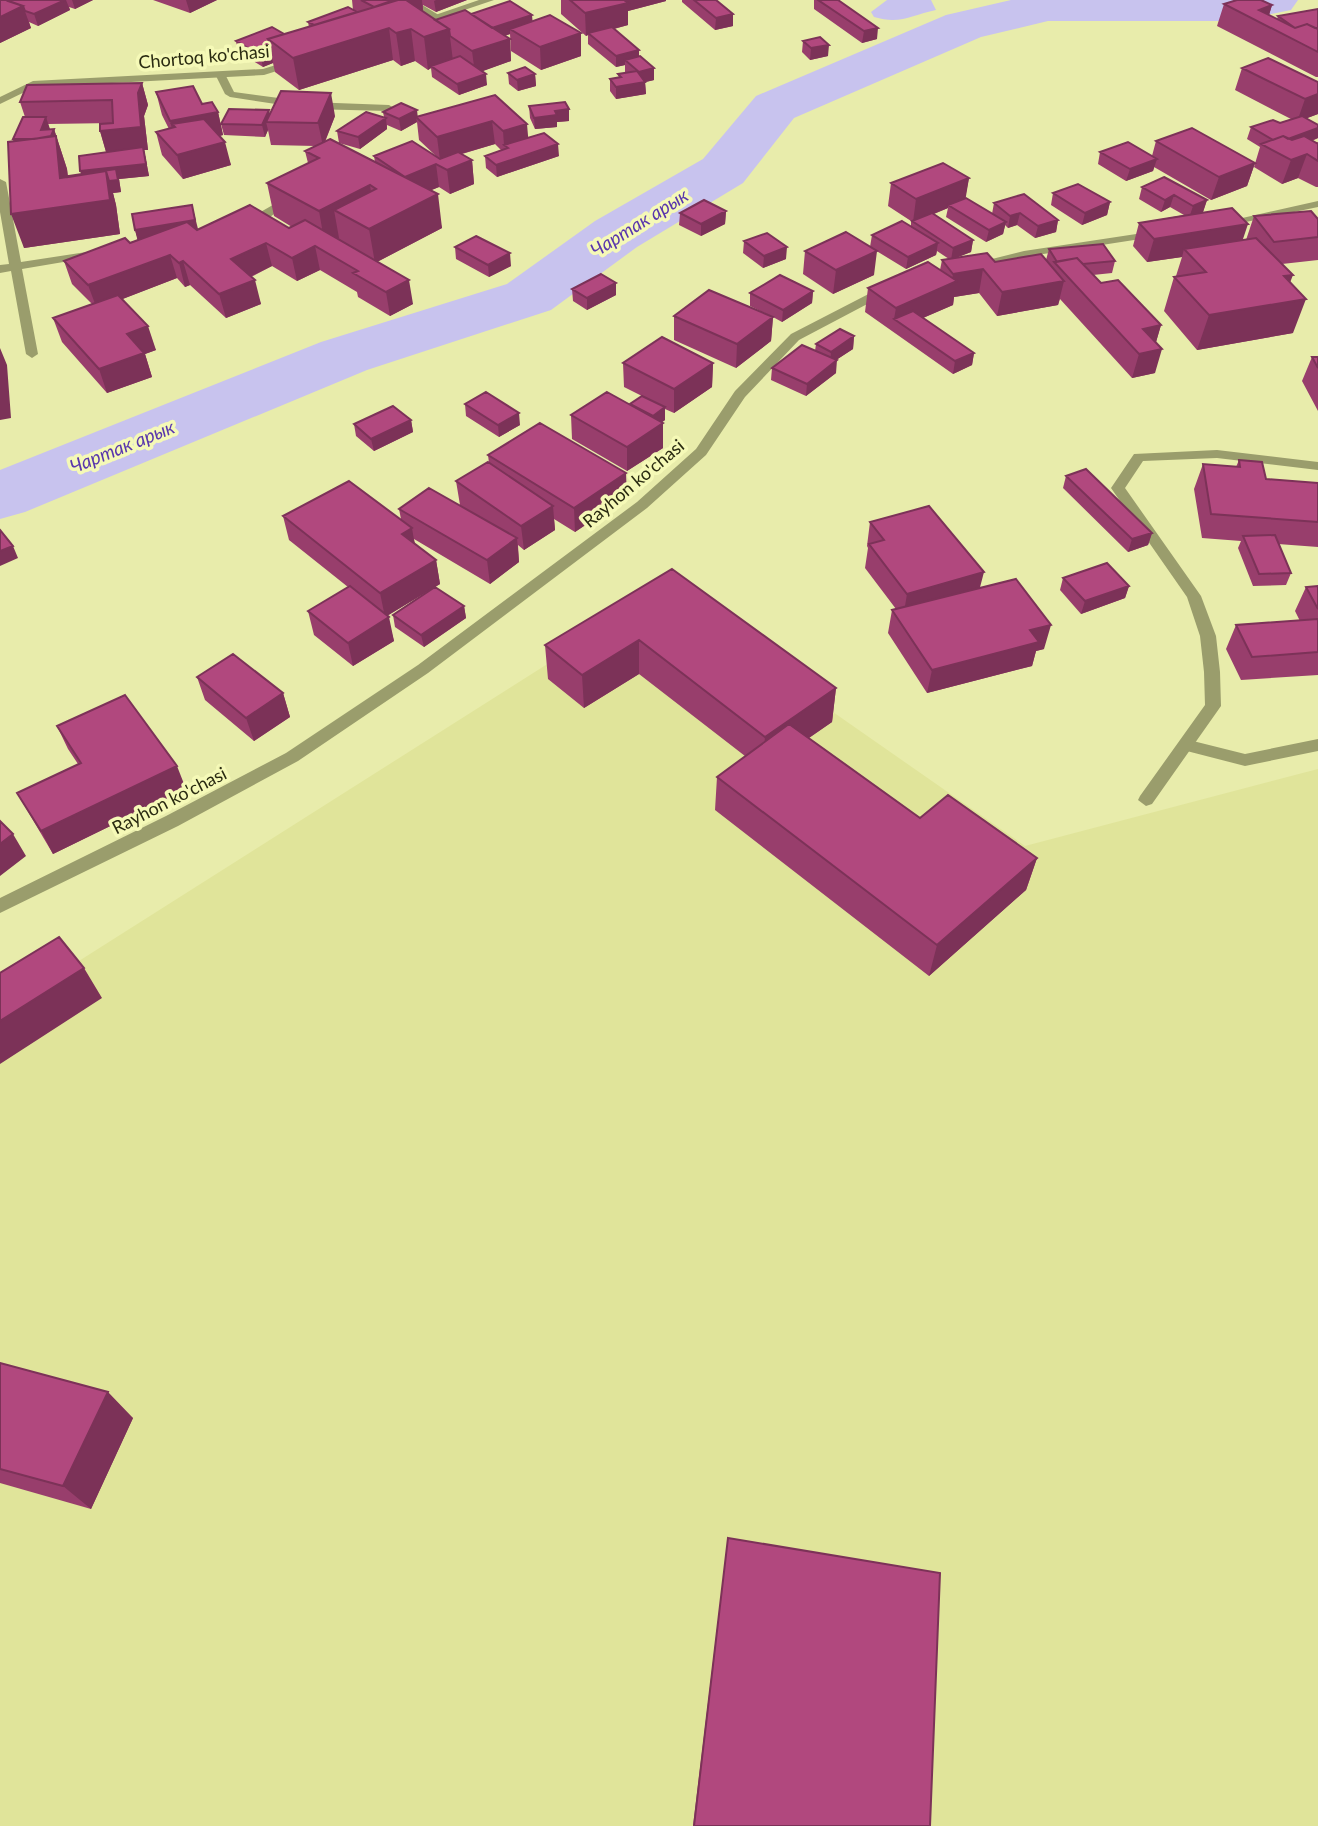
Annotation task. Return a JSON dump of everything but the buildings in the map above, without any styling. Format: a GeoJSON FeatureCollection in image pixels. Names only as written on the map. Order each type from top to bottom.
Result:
{"type":"FeatureCollection","features":[{"type":"Feature","properties":{"kind":"street"},"geometry":{"type":"LineString","coordinates":[[407,0],[437,17]]}},
{"type":"Feature","properties":{"kind":"street"},"geometry":{"type":"LineString","coordinates":[[397,29],[488,0]]}},
{"type":"Feature","properties":{"kind":"street","name":"Chortoq ko'chasi"},"geometry":{"type":"LineString","coordinates":[[0,101],[33,84],[264,72],[304,59]]}},
{"type":"Feature","properties":{"kind":"street"},"geometry":{"type":"LineString","coordinates":[[220,74],[230,94],[292,105],[389,108]]}},
{"type":"Feature","properties":{"kind":"street"},"geometry":{"type":"LineString","coordinates":[[0,182],[32,354]]}},
{"type":"Feature","properties":{"kind":"street"},"geometry":{"type":"LineString","coordinates":[[229,230],[260,219],[304,187]]}},
{"type":"Feature","properties":{"kind":"street"},"geometry":{"type":"LineString","coordinates":[[1204,226],[1259,218],[1318,204]]}},
{"type":"Feature","properties":{"kind":"street"},"geometry":{"type":"LineString","coordinates":[[949,271],[1024,254],[1176,231]]}},
{"type":"Feature","properties":{"kind":"street"},"geometry":{"type":"LineString","coordinates":[[0,269],[111,252]]}},
{"type":"Feature","properties":{"kind":"street","name":"Rayhon ko'chasi"},"geometry":{"type":"LineString","coordinates":[[0,905],[172,821],[292,757],[412,676],[642,505],[701,452],[740,394],[795,337],[899,282]]}},
{"type":"Feature","properties":{"kind":"street"},"geometry":{"type":"LineString","coordinates":[[1146,800],[1213,706],[1208,636],[1194,596],[1118,488],[1139,457],[1217,454],[1318,466]]}},
{"type":"Feature","properties":{"kind":"street"},"geometry":{"type":"LineString","coordinates":[[1185,745],[1245,760],[1318,745]]}},
{"type":"Feature","properties":{"kind":"shaded area"},"geometry":{"type":"Polygon","coordinates":[[[887,0],[931,0],[936,10],[899,20],[874,17],[871,12],[887,0]]]}},
{"type":"Feature","properties":{"kind":"shaded area"},"geometry":{"type":"Polygon","coordinates":[[[661,592],[1025,846],[1318,769],[1318,1826],[0,1826],[0,1011],[661,592]]]}},
{"type":"Feature","properties":{"kind":"waterway","name":"Чартак арык"},"geometry":{"type":"LineString","coordinates":[[0,496],[344,356],[529,297],[616,234],[723,171],[775,107],[964,26],[1048,6],[1238,6],[1274,0]]}}]}
